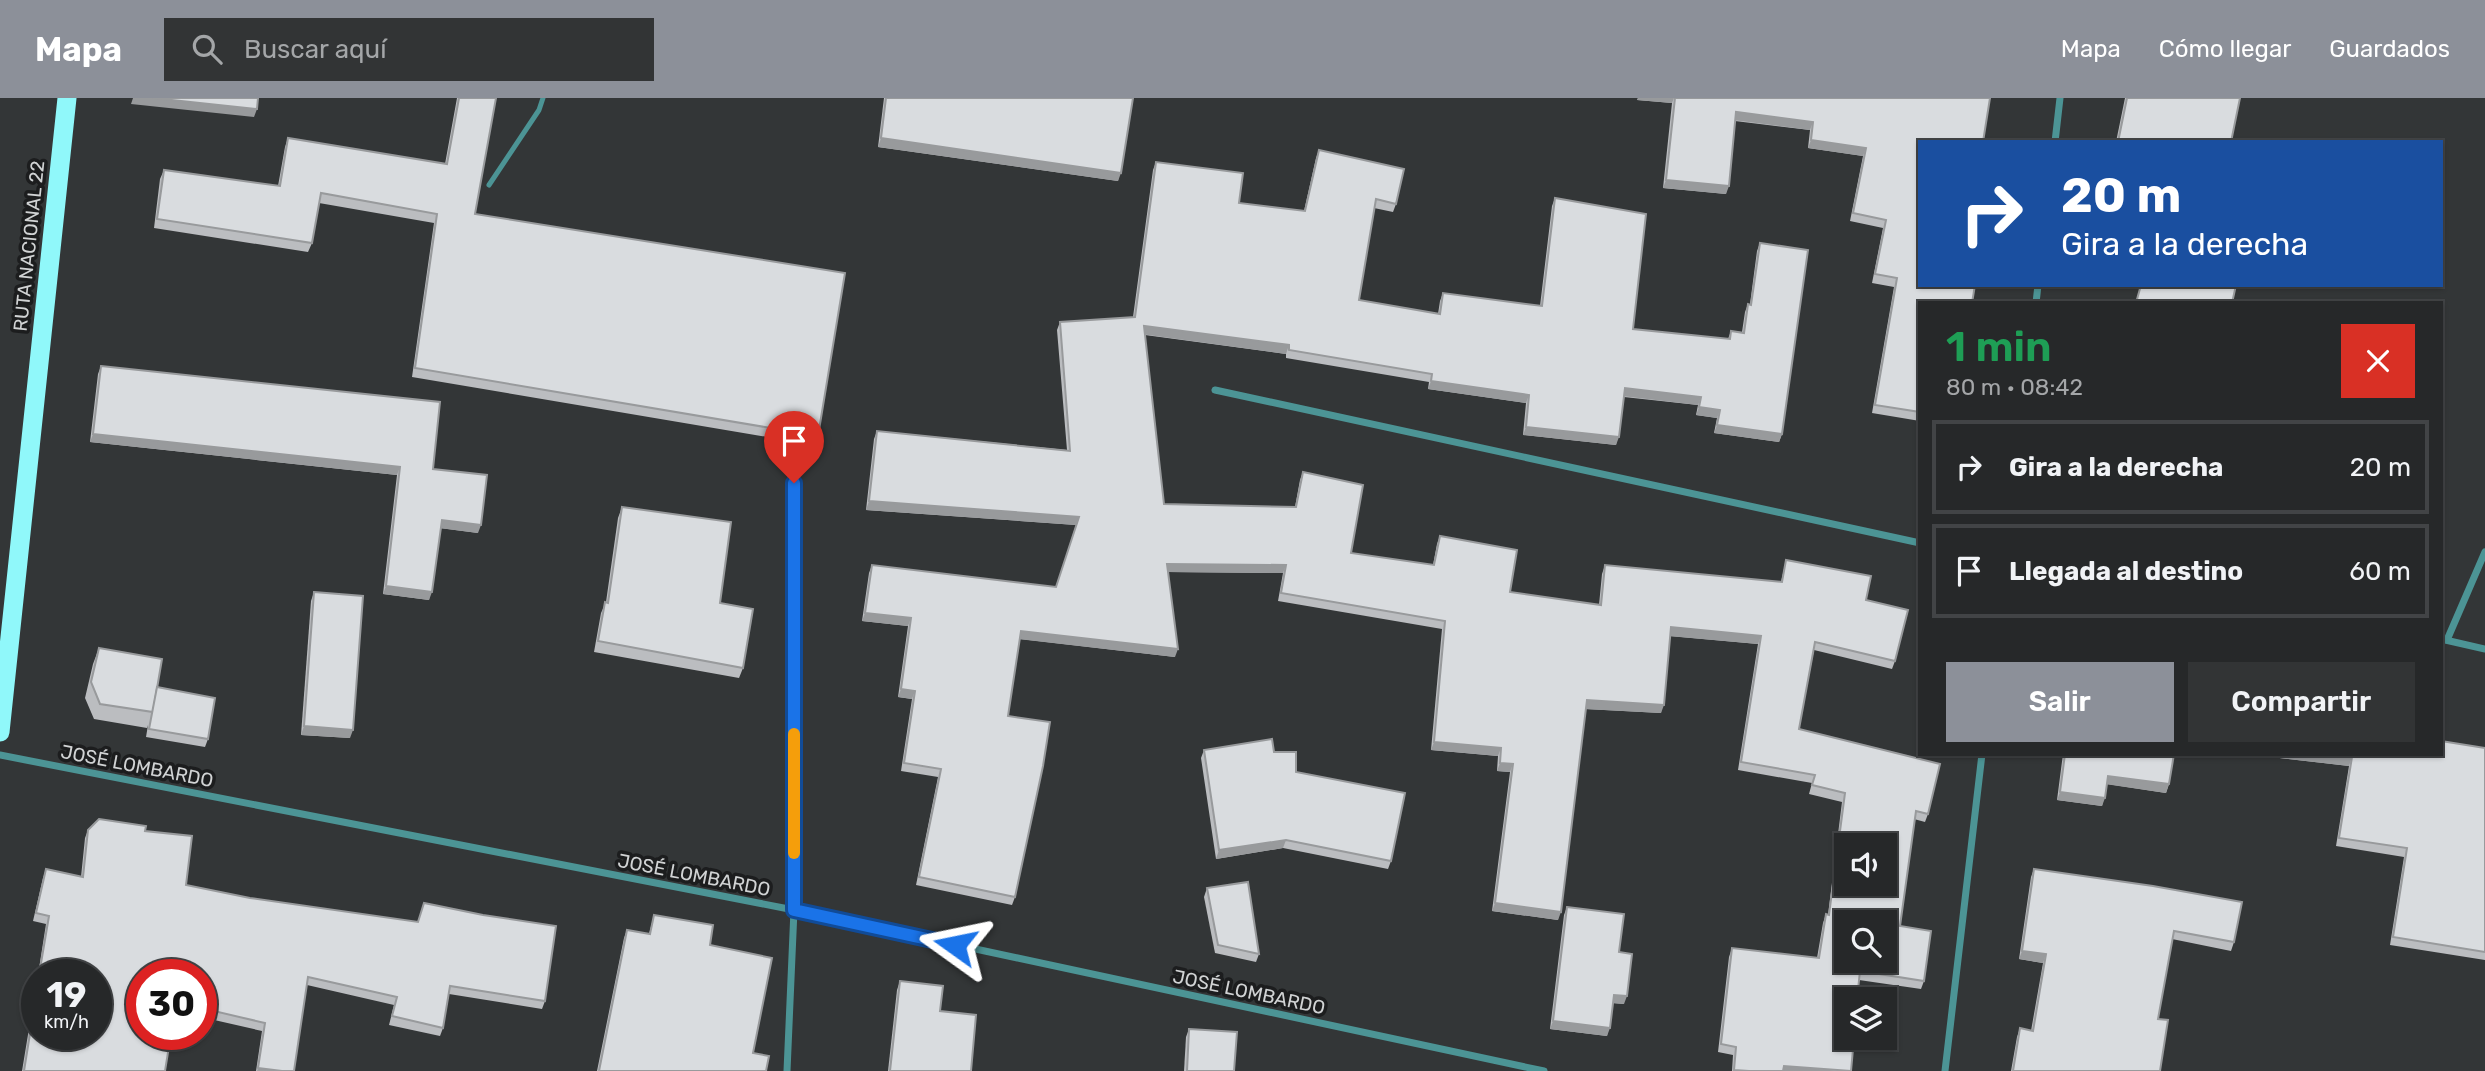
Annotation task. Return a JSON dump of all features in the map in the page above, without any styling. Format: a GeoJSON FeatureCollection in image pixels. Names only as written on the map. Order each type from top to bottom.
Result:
{"type":"FeatureCollection","features":[{"type":"Feature","properties":{"kind":"highway","name":"RUTA NACIONAL 22"},"geometry":{"type":"LineString","coordinates":[[0,732],[67,98]]}},
{"type":"Feature","properties":{"kind":"street"},"geometry":{"type":"LineString","coordinates":[[2055,140],[2060,98]]}},
{"type":"Feature","properties":{"kind":"street"},"geometry":{"type":"LineString","coordinates":[[1215,390],[1918,543]]}},
{"type":"Feature","properties":{"kind":"street"},"geometry":{"type":"LineString","coordinates":[[788,1071],[794,910],[794,483]]}},
{"type":"Feature","properties":{"kind":"street"},"geometry":{"type":"LineString","coordinates":[[2485,552],[2444,639],[2485,649]]}},
{"type":"Feature","properties":{"kind":"street","name":"JOSÉ LOMBARDO"},"geometry":{"type":"LineString","coordinates":[[0,755],[794,910],[1544,1071]]}},
{"type":"Feature","properties":{"kind":"street"},"geometry":{"type":"LineString","coordinates":[[1945,1071],[1982,756]]}},
{"type":"Feature","properties":{"kind":"lane"},"geometry":{"type":"LineString","coordinates":[[489,185],[539,110],[543,98]]}},
{"type":"Feature","properties":{"kind":"building"},"geometry":{"type":"Polygon","coordinates":[[[153,98],[258,98],[257,109],[153,98]]]}},
{"type":"Feature","properties":{"kind":"building"},"geometry":{"type":"Polygon","coordinates":[[[459,98],[496,98],[475,214],[845,273],[818,436],[415,368],[437,214],[321,193],[312,243],[157,219],[164,170],[280,186],[288,138],[447,164],[459,98]]]}},
{"type":"Feature","properties":{"kind":"building"},"geometry":{"type":"Polygon","coordinates":[[[886,98],[1133,98],[1121,173],[881,138],[886,98]]]}},
{"type":"Feature","properties":{"kind":"building"},"geometry":{"type":"Polygon","coordinates":[[[1675,98],[1990,98],[1983,140],[1918,140],[1918,287],[1975,287],[1972,301],[1918,301],[1918,412],[1875,405],[1897,278],[1875,274],[1886,220],[1853,213],[1866,148],[1811,140],[1813,122],[1736,112],[1729,186],[1666,180],[1675,98]]]}},
{"type":"Feature","properties":{"kind":"building"},"geometry":{"type":"Polygon","coordinates":[[[2127,98],[2240,98],[2231,140],[2118,140],[2127,98]]]}},
{"type":"Feature","properties":{"kind":"building"},"geometry":{"type":"Polygon","coordinates":[[[1319,150],[1404,169],[1396,204],[1376,199],[1359,300],[1440,314],[1443,293],[1542,306],[1555,198],[1646,214],[1633,329],[1730,339],[1731,331],[1744,333],[1760,243],[1808,250],[1782,434],[1717,425],[1720,410],[1699,407],[1701,397],[1625,388],[1619,437],[1526,427],[1529,395],[1431,381],[1432,374],[1289,350],[1289,345],[1144,326],[1164,504],[1296,507],[1303,472],[1363,485],[1351,553],[1434,565],[1440,536],[1517,550],[1510,592],[1601,605],[1605,565],[1782,582],[1786,560],[1871,576],[1866,600],[1908,610],[1895,661],[1815,642],[1799,729],[1940,764],[1928,814],[1916,811],[1900,926],[1931,931],[1924,981],[1873,973],[1897,973],[1897,910],[1834,910],[1834,973],[1860,973],[1858,987],[1834,987],[1834,1050],[1853,1050],[1851,1071],[1784,1066],[1783,1071],[1734,1070],[1736,1047],[1721,1044],[1732,948],[1819,958],[1834,877],[1834,896],[1897,896],[1897,833],[1840,833],[1845,793],[1812,785],[1815,775],[1741,762],[1761,636],[1671,627],[1664,705],[1587,700],[1561,912],[1495,903],[1513,764],[1500,763],[1501,748],[1434,742],[1445,621],[1281,593],[1286,565],[1167,564],[1178,649],[1021,631],[1008,716],[1050,722],[1015,897],[919,877],[941,769],[904,763],[915,691],[901,689],[911,618],[865,613],[872,565],[1056,587],[1079,517],[869,501],[877,431],[1070,451],[1060,322],[1135,317],[1156,162],[1243,173],[1239,203],[1305,211],[1319,150]]]}},
{"type":"Feature","properties":{"kind":"building"},"geometry":{"type":"Polygon","coordinates":[[[2140,287],[2236,287],[2232,301],[2137,301],[2140,287]]]}},
{"type":"Feature","properties":{"kind":"building"},"geometry":{"type":"Polygon","coordinates":[[[101,366],[440,402],[433,469],[487,475],[481,525],[442,520],[432,592],[386,586],[400,467],[93,434],[101,366]]]}},
{"type":"Feature","properties":{"kind":"building"},"geometry":{"type":"Polygon","coordinates":[[[622,507],[731,522],[720,603],[753,609],[743,668],[598,641],[605,602],[608,603],[622,507]]]}},
{"type":"Feature","properties":{"kind":"building"},"geometry":{"type":"Polygon","coordinates":[[[314,592],[363,596],[353,730],[304,726],[314,592]]]}},
{"type":"Feature","properties":{"kind":"building"},"geometry":{"type":"Polygon","coordinates":[[[99,648],[162,659],[153,712],[100,704],[91,682],[99,648]]]}},
{"type":"Feature","properties":{"kind":"building"},"geometry":{"type":"Polygon","coordinates":[[[157,687],[215,698],[208,739],[149,729],[157,687]]]}},
{"type":"Feature","properties":{"kind":"building"},"geometry":{"type":"Polygon","coordinates":[[[1272,739],[1274,752],[1296,752],[1296,772],[1405,793],[1391,861],[1286,840],[1219,850],[1204,750],[1272,739]]]}},
{"type":"Feature","properties":{"kind":"building"},"geometry":{"type":"Polygon","coordinates":[[[2443,741],[2485,748],[2485,952],[2393,937],[2407,848],[2339,838],[2352,757],[2343,756],[2443,756],[2443,741]]]}},
{"type":"Feature","properties":{"kind":"building"},"geometry":{"type":"Polygon","coordinates":[[[2065,756],[2174,756],[2169,784],[2108,776],[2105,798],[2060,792],[2065,756]]]}},
{"type":"Feature","properties":{"kind":"building"},"geometry":{"type":"Polygon","coordinates":[[[99,819],[146,826],[145,831],[192,836],[186,885],[250,898],[418,922],[424,903],[556,926],[545,1001],[450,986],[443,1028],[392,1016],[397,997],[308,977],[294,1071],[282,1071],[258,1068],[265,1023],[217,1012],[217,959],[126,959],[126,1050],[168,1050],[165,1071],[24,1071],[27,1050],[112,1050],[112,959],[42,959],[49,916],[36,913],[46,869],[83,877],[88,830],[99,819]]]}},
{"type":"Feature","properties":{"kind":"building"},"geometry":{"type":"Polygon","coordinates":[[[2034,869],[2242,902],[2234,942],[2174,931],[2158,1019],[2168,1020],[2160,1071],[2013,1071],[2020,1028],[2033,1031],[2046,954],[2022,951],[2034,869]]]}},
{"type":"Feature","properties":{"kind":"building"},"geometry":{"type":"Polygon","coordinates":[[[1248,882],[1259,954],[1218,945],[1207,888],[1248,882]]]}},
{"type":"Feature","properties":{"kind":"building"},"geometry":{"type":"Polygon","coordinates":[[[1567,907],[1624,914],[1619,952],[1632,954],[1627,996],[1614,995],[1610,1028],[1553,1021],[1567,907]]]}},
{"type":"Feature","properties":{"kind":"building"},"geometry":{"type":"Polygon","coordinates":[[[654,915],[713,925],[710,945],[772,958],[753,1053],[769,1056],[766,1071],[599,1071],[627,930],[650,934],[654,915]]]}},
{"type":"Feature","properties":{"kind":"building"},"geometry":{"type":"Polygon","coordinates":[[[900,981],[943,986],[940,1011],[976,1015],[971,1071],[890,1071],[900,981]]]}},
{"type":"Feature","properties":{"kind":"building"},"geometry":{"type":"Polygon","coordinates":[[[1189,1029],[1237,1032],[1234,1071],[1187,1071],[1189,1029]]]}},
{"type":"Feature","properties":{"kind":"slow traffic"},"geometry":{"type":"LineString","coordinates":[[794,734],[794,853]]}},
{"type":"Feature","properties":{"kind":"route"},"geometry":{"type":"LineString","coordinates":[[794,483],[794,910],[955,945]]}}]}
